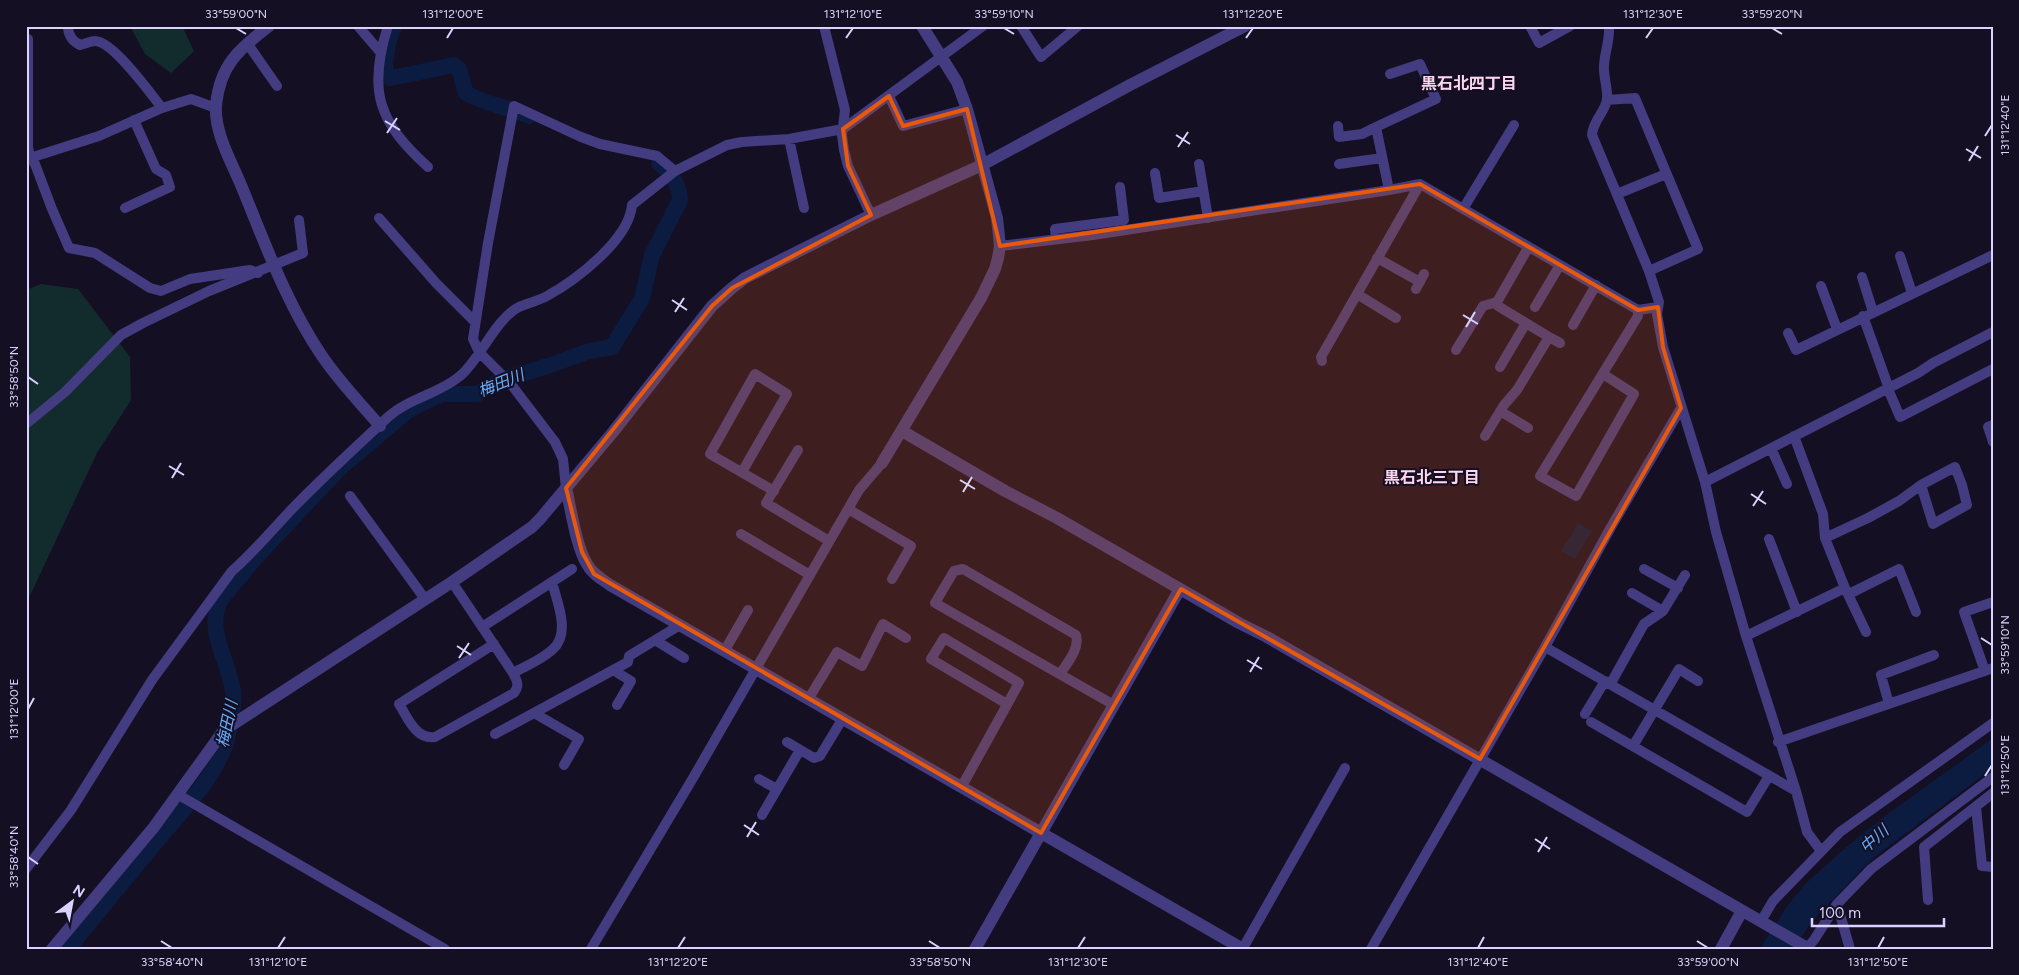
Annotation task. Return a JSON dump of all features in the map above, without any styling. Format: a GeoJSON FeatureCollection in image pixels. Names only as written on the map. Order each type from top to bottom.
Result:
{"type":"FeatureCollection","features":[{"type":"Feature","properties":{"kind":"street"},"geometry":{"type":"LineString","coordinates":[[68,26],[70,37],[74,42],[80,45],[95,41],[102,43],[118,54],[162,108]]}},
{"type":"Feature","properties":{"kind":"street"},"geometry":{"type":"LineString","coordinates":[[269,26],[247,43],[234,56],[225,70],[219,87],[216,108],[222,140],[273,264],[301,322],[322,356],[380,426]]}},
{"type":"Feature","properties":{"kind":"street"},"geometry":{"type":"LineString","coordinates":[[358,26],[381,53]]}},
{"type":"Feature","properties":{"kind":"street"},"geometry":{"type":"LineString","coordinates":[[388,26],[381,53],[377,82],[380,102],[386,119],[401,141],[428,167]]}},
{"type":"Feature","properties":{"kind":"street"},"geometry":{"type":"LineString","coordinates":[[824,26],[845,110],[842,135],[848,166],[871,215]]}},
{"type":"Feature","properties":{"kind":"street"},"geometry":{"type":"LineString","coordinates":[[591,949],[859,490],[882,463],[902,431],[995,269],[1000,246],[997,218],[967,109],[957,82],[922,26]]}},
{"type":"Feature","properties":{"kind":"street"},"geometry":{"type":"LineString","coordinates":[[26,869],[70,810],[152,680],[232,571],[248,557],[325,476],[389,417],[424,395],[441,389],[461,376],[502,322],[517,308],[546,296],[576,277],[596,260],[620,235],[631,216],[632,205],[672,174],[728,145],[742,142],[789,139],[843,129],[983,26]]}},
{"type":"Feature","properties":{"kind":"street"},"geometry":{"type":"LineString","coordinates":[[1021,26],[1041,56],[1078,26]]}},
{"type":"Feature","properties":{"kind":"street"},"geometry":{"type":"LineString","coordinates":[[52,949],[154,827],[187,800],[224,730],[425,600],[532,527],[613,432],[712,306],[732,288],[745,278],[871,215],[982,165],[1130,85],[1246,26]]}},
{"type":"Feature","properties":{"kind":"street"},"geometry":{"type":"LineString","coordinates":[[1530,26],[1539,43],[1570,26]]}},
{"type":"Feature","properties":{"kind":"street"},"geometry":{"type":"LineString","coordinates":[[1610,26],[1604,71],[1607,100],[1593,126],[1592,135],[1649,271],[1659,302],[1656,314],[1663,347],[1705,482],[1716,532],[1746,636],[1778,742],[1796,791],[1807,832],[1822,851]]}},
{"type":"Feature","properties":{"kind":"street"},"geometry":{"type":"LineString","coordinates":[[28,39],[28,147],[30,158],[36,164],[52,209],[69,248],[95,254],[150,288],[161,291],[190,278],[250,270],[258,273]]}},
{"type":"Feature","properties":{"kind":"street"},"geometry":{"type":"LineString","coordinates":[[247,43],[277,86]]}},
{"type":"Feature","properties":{"kind":"street"},"geometry":{"type":"LineString","coordinates":[[1338,126],[1339,137],[1362,134],[1436,100],[1420,64],[1390,74]]}},
{"type":"Feature","properties":{"kind":"street"},"geometry":{"type":"LineString","coordinates":[[889,96],[903,126],[967,109]]}},
{"type":"Feature","properties":{"kind":"street"},"geometry":{"type":"LineString","coordinates":[[1607,100],[1635,98],[1698,249],[1649,271]]}},
{"type":"Feature","properties":{"kind":"street"},"geometry":{"type":"LineString","coordinates":[[30,158],[99,136],[162,108],[191,100],[216,108]]}},
{"type":"Feature","properties":{"kind":"street"},"geometry":{"type":"LineString","coordinates":[[672,174],[657,156],[600,144],[513,109],[488,242],[473,338],[479,352],[507,379],[555,442],[564,459],[566,488],[582,552],[594,574],[1243,949],[1345,768]]}},
{"type":"Feature","properties":{"kind":"street"},"geometry":{"type":"LineString","coordinates":[[125,208],[170,187],[166,175],[156,169],[134,120]]}},
{"type":"Feature","properties":{"kind":"street"},"geometry":{"type":"LineString","coordinates":[[1464,209],[1514,125]]}},
{"type":"Feature","properties":{"kind":"street"},"geometry":{"type":"LineString","coordinates":[[1376,127],[1389,190]]}},
{"type":"Feature","properties":{"kind":"street"},"geometry":{"type":"LineString","coordinates":[[789,139],[804,208]]}},
{"type":"Feature","properties":{"kind":"street"},"geometry":{"type":"LineString","coordinates":[[1339,165],[1382,158]]}},
{"type":"Feature","properties":{"kind":"street"},"geometry":{"type":"LineString","coordinates":[[1199,164],[1208,218]]}},
{"type":"Feature","properties":{"kind":"street"},"geometry":{"type":"LineString","coordinates":[[1156,173],[1159,198],[1204,191]]}},
{"type":"Feature","properties":{"kind":"street"},"geometry":{"type":"LineString","coordinates":[[1617,194],[1666,174]]}},
{"type":"Feature","properties":{"kind":"street"},"geometry":{"type":"LineString","coordinates":[[1000,246],[1094,235],[1420,184],[1638,310],[1658,307]]}},
{"type":"Feature","properties":{"kind":"street"},"geometry":{"type":"LineString","coordinates":[[1322,361],[1321,358],[1420,184]]}},
{"type":"Feature","properties":{"kind":"street"},"geometry":{"type":"LineString","coordinates":[[1056,238],[1055,229],[1124,220],[1120,187]]}},
{"type":"Feature","properties":{"kind":"street"},"geometry":{"type":"LineString","coordinates":[[379,218],[436,283],[475,322]]}},
{"type":"Feature","properties":{"kind":"street"},"geometry":{"type":"LineString","coordinates":[[26,424],[66,392],[121,335],[209,291],[258,273],[273,264],[302,253],[299,220]]}},
{"type":"Feature","properties":{"kind":"street"},"geometry":{"type":"LineString","coordinates":[[1456,350],[1483,306],[1497,302],[1528,248]]}},
{"type":"Feature","properties":{"kind":"street"},"geometry":{"type":"LineString","coordinates":[[1788,333],[1796,350],[1836,329],[1993,255]]}},
{"type":"Feature","properties":{"kind":"street"},"geometry":{"type":"LineString","coordinates":[[1900,256],[1912,293]]}},
{"type":"Feature","properties":{"kind":"street"},"geometry":{"type":"LineString","coordinates":[[1377,258],[1420,282]]}},
{"type":"Feature","properties":{"kind":"street"},"geometry":{"type":"LineString","coordinates":[[1535,307],[1560,265]]}},
{"type":"Feature","properties":{"kind":"street"},"geometry":{"type":"LineString","coordinates":[[1862,276],[1873,312]]}},
{"type":"Feature","properties":{"kind":"street"},"geometry":{"type":"LineString","coordinates":[[1573,325],[1596,285]]}},
{"type":"Feature","properties":{"kind":"street"},"geometry":{"type":"LineString","coordinates":[[1821,286],[1836,329]]}},
{"type":"Feature","properties":{"kind":"street"},"geometry":{"type":"LineString","coordinates":[[1357,294],[1396,318]]}},
{"type":"Feature","properties":{"kind":"street"},"geometry":{"type":"LineString","coordinates":[[1497,302],[1498,306],[1560,343]]}},
{"type":"Feature","properties":{"kind":"street"},"geometry":{"type":"LineString","coordinates":[[1603,374],[1634,394],[1576,496],[1540,476],[1638,316],[1638,310]]}},
{"type":"Feature","properties":{"kind":"street"},"geometry":{"type":"LineString","coordinates":[[1863,316],[1888,389],[1900,417],[1993,368]]}},
{"type":"Feature","properties":{"kind":"street"},"geometry":{"type":"LineString","coordinates":[[1500,367],[1526,323]]}},
{"type":"Feature","properties":{"kind":"street"},"geometry":{"type":"LineString","coordinates":[[1705,482],[1888,389],[1993,332]]}},
{"type":"Feature","properties":{"kind":"street"},"geometry":{"type":"LineString","coordinates":[[1485,436],[1500,411],[1517,390],[1549,337]]}},
{"type":"Feature","properties":{"kind":"street"},"geometry":{"type":"LineString","coordinates":[[742,472],[787,394],[755,374],[710,454],[774,491]]}},
{"type":"Feature","properties":{"kind":"street"},"geometry":{"type":"LineString","coordinates":[[1372,949],[1545,647],[1611,527],[1681,408]]}},
{"type":"Feature","properties":{"kind":"street"},"geometry":{"type":"LineString","coordinates":[[1500,411],[1528,428]]}},
{"type":"Feature","properties":{"kind":"street"},"geometry":{"type":"LineString","coordinates":[[1993,424],[1988,427],[1993,442]]}},
{"type":"Feature","properties":{"kind":"street"},"geometry":{"type":"LineString","coordinates":[[902,431],[1480,759],[1806,947],[1814,940],[1837,904],[1871,869],[1993,777]]}},
{"type":"Feature","properties":{"kind":"street"},"geometry":{"type":"LineString","coordinates":[[1794,436],[1823,514],[1825,538],[1866,632]]}},
{"type":"Feature","properties":{"kind":"street"},"geometry":{"type":"LineString","coordinates":[[1771,448],[1787,484]]}},
{"type":"Feature","properties":{"kind":"street"},"geometry":{"type":"LineString","coordinates":[[798,450],[766,503],[829,541]]}},
{"type":"Feature","properties":{"kind":"street"},"geometry":{"type":"LineString","coordinates":[[1825,538],[1868,518],[1899,501],[1921,485],[1955,467],[1967,505],[1933,524],[1921,485]]}},
{"type":"Feature","properties":{"kind":"street"},"geometry":{"type":"LineString","coordinates":[[350,496],[425,600]]}},
{"type":"Feature","properties":{"kind":"street"},"geometry":{"type":"LineString","coordinates":[[848,509],[911,546],[892,579]]}},
{"type":"Feature","properties":{"kind":"street"},"geometry":{"type":"LineString","coordinates":[[741,534],[810,575]]}},
{"type":"Feature","properties":{"kind":"street"},"geometry":{"type":"LineString","coordinates":[[1769,539],[1797,612]]}},
{"type":"Feature","properties":{"kind":"street"},"geometry":{"type":"LineString","coordinates":[[482,627],[572,569]]}},
{"type":"Feature","properties":{"kind":"street"},"geometry":{"type":"LineString","coordinates":[[1060,674],[1076,648],[1078,641],[1076,635],[963,569],[954,571],[935,603],[1114,705]]}},
{"type":"Feature","properties":{"kind":"street"},"geometry":{"type":"LineString","coordinates":[[1644,569],[1678,588]]}},
{"type":"Feature","properties":{"kind":"street"},"geometry":{"type":"LineString","coordinates":[[1746,636],[1898,569],[1916,612]]}},
{"type":"Feature","properties":{"kind":"street"},"geometry":{"type":"LineString","coordinates":[[1685,575],[1663,611],[1644,624],[1588,718],[1632,746],[1747,812],[1769,776]]}},
{"type":"Feature","properties":{"kind":"street"},"geometry":{"type":"LineString","coordinates":[[452,582],[494,644],[513,673],[518,683],[514,693],[435,737],[424,737],[418,733],[399,704],[494,644]]}},
{"type":"Feature","properties":{"kind":"street"},"geometry":{"type":"LineString","coordinates":[[513,673],[554,649],[558,642],[562,631],[552,582]]}},
{"type":"Feature","properties":{"kind":"street"},"geometry":{"type":"LineString","coordinates":[[975,949],[1180,589]]}},
{"type":"Feature","properties":{"kind":"street"},"geometry":{"type":"LineString","coordinates":[[1632,593],[1663,611]]}},
{"type":"Feature","properties":{"kind":"street"},"geometry":{"type":"LineString","coordinates":[[1778,742],[1989,669],[1964,612],[1993,602]]}},
{"type":"Feature","properties":{"kind":"street"},"geometry":{"type":"LineString","coordinates":[[725,650],[748,610]]}},
{"type":"Feature","properties":{"kind":"street"},"geometry":{"type":"LineString","coordinates":[[809,698],[837,652],[862,666],[883,624],[906,638]]}},
{"type":"Feature","properties":{"kind":"street"},"geometry":{"type":"LineString","coordinates":[[495,734],[628,662],[629,656],[680,625]]}},
{"type":"Feature","properties":{"kind":"street"},"geometry":{"type":"LineString","coordinates":[[962,786],[1019,683],[944,638],[931,658],[1007,704]]}},
{"type":"Feature","properties":{"kind":"street"},"geometry":{"type":"LineString","coordinates":[[655,640],[684,658]]}},
{"type":"Feature","properties":{"kind":"street"},"geometry":{"type":"LineString","coordinates":[[1545,647],[1796,791]]}},
{"type":"Feature","properties":{"kind":"street"},"geometry":{"type":"LineString","coordinates":[[1889,704],[1880,675],[1934,655]]}},
{"type":"Feature","properties":{"kind":"street"},"geometry":{"type":"LineString","coordinates":[[1632,746],[1679,669],[1698,681]]}},
{"type":"Feature","properties":{"kind":"street"},"geometry":{"type":"LineString","coordinates":[[614,670],[631,681],[617,705]]}},
{"type":"Feature","properties":{"kind":"street"},"geometry":{"type":"LineString","coordinates":[[534,713],[578,739],[564,765]]}},
{"type":"Feature","properties":{"kind":"street"},"geometry":{"type":"LineString","coordinates":[[787,742],[814,758],[820,756],[843,718]]}},
{"type":"Feature","properties":{"kind":"street"},"geometry":{"type":"LineString","coordinates":[[1763,922],[1773,901],[1840,832],[1993,723]]}},
{"type":"Feature","properties":{"kind":"street"},"geometry":{"type":"LineString","coordinates":[[762,815],[800,750]]}},
{"type":"Feature","properties":{"kind":"street"},"geometry":{"type":"LineString","coordinates":[[759,779],[777,789]]}},
{"type":"Feature","properties":{"kind":"street"},"geometry":{"type":"LineString","coordinates":[[1928,900],[1924,847],[1993,794]]}},
{"type":"Feature","properties":{"kind":"street"},"geometry":{"type":"LineString","coordinates":[[187,800],[445,949]]}},
{"type":"Feature","properties":{"kind":"street"},"geometry":{"type":"LineString","coordinates":[[1976,807],[1982,866],[1993,867]]}},
{"type":"Feature","properties":{"kind":"street"},"geometry":{"type":"LineString","coordinates":[[1837,904],[1850,949]]}},
{"type":"Feature","properties":{"kind":"street"},"geometry":{"type":"LineString","coordinates":[[1721,949],[1742,911]]}},
{"type":"Feature","properties":{"kind":"highlighted area"},"geometry":{"type":"Polygon","coordinates":[[[889,96],[903,126],[967,109],[1000,246],[1420,184],[1638,310],[1658,307],[1663,347],[1681,408],[1480,759],[1181,589],[1041,833],[594,574],[582,552],[566,488],[712,306],[732,288],[871,215],[848,166],[843,129],[889,96]]]}},
{"type":"Feature","properties":{"kind":"green space"},"geometry":{"type":"Polygon","coordinates":[[[130,26],[182,26],[194,51],[171,73],[145,54],[130,26]]]}},
{"type":"Feature","properties":{"kind":"green space"},"geometry":{"type":"Polygon","coordinates":[[[41,284],[78,289],[130,357],[131,400],[97,453],[26,604],[26,290],[41,284]]]}},
{"type":"Feature","properties":{"kind":"water"},"geometry":{"type":"Polygon","coordinates":[[[1578,523],[1592,531],[1575,559],[1561,551],[1578,523]]]}},
{"type":"Feature","properties":{"kind":"water","name":"中川"},"geometry":{"type":"Polygon","coordinates":[[[1993,738],[1993,768],[1873,858],[1813,920],[1793,949],[1760,949],[1787,906],[1807,882],[1851,843],[1889,813],[1993,738]]]}},
{"type":"Feature","properties":{"kind":"waterway","name":"梅田川"},"geometry":{"type":"LineString","coordinates":[[394,26],[386,56],[385,75],[389,78],[453,65],[459,69],[466,93],[529,116]]}},
{"type":"Feature","properties":{"kind":"waterway","name":"梅田川"},"geometry":{"type":"LineString","coordinates":[[68,949],[198,791],[224,749],[233,707],[233,690],[216,633],[215,622],[221,599],[257,556],[339,469],[410,409],[442,394],[477,394],[501,380],[589,351],[612,347],[642,299],[652,255],[680,200],[674,179],[659,163]]}},
{"type":"Feature","properties":{"kind":"district","name":"黒石北四丁目"},"geometry":{"type":"Point","coordinates":[1469,83]}},
{"type":"Feature","properties":{"kind":"district","name":"黒石北三丁目"},"geometry":{"type":"Point","coordinates":[1432,477]}}]}
